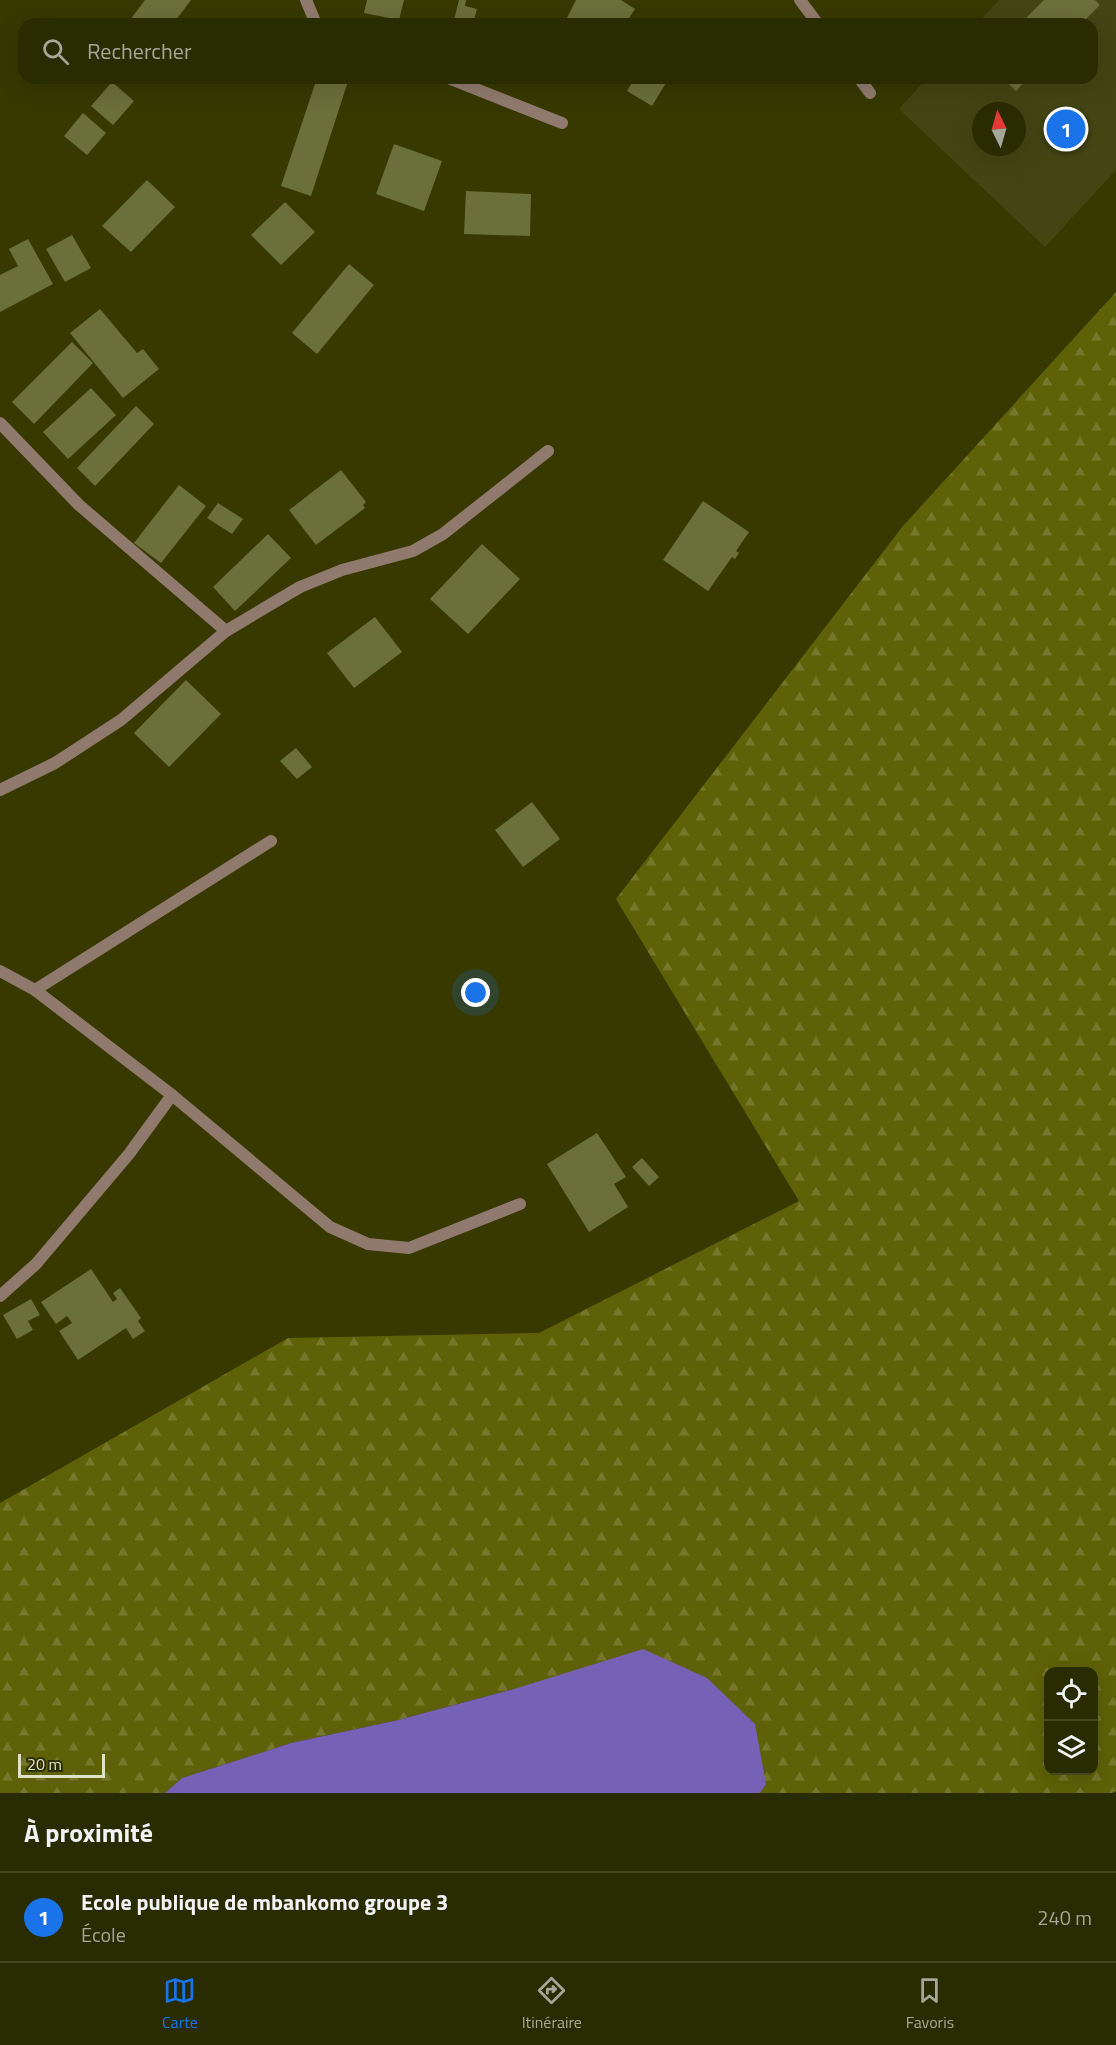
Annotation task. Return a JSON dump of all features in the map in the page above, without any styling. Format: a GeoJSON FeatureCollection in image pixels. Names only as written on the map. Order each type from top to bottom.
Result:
{"type":"FeatureCollection","features":[{"type":"Feature","properties":{"kind":"street"},"geometry":{"type":"LineString","coordinates":[[306,0],[314,18]]}},
{"type":"Feature","properties":{"kind":"street"},"geometry":{"type":"LineString","coordinates":[[800,0],[814,18]]}},
{"type":"Feature","properties":{"kind":"street"},"geometry":{"type":"LineString","coordinates":[[463,84],[562,123]]}},
{"type":"Feature","properties":{"kind":"street"},"geometry":{"type":"LineString","coordinates":[[863,84],[870,93]]}},
{"type":"Feature","properties":{"kind":"street"},"geometry":{"type":"LineString","coordinates":[[0,423],[78,505],[226,631]]}},
{"type":"Feature","properties":{"kind":"street"},"geometry":{"type":"LineString","coordinates":[[0,790],[55,763],[121,720],[226,631],[300,587],[342,570],[413,551],[433,540],[548,451]]}},
{"type":"Feature","properties":{"kind":"street"},"geometry":{"type":"LineString","coordinates":[[35,990],[271,841]]}},
{"type":"Feature","properties":{"kind":"street"},"geometry":{"type":"LineString","coordinates":[[0,971],[35,990],[172,1095],[330,1227],[368,1244],[409,1248],[520,1204]]}},
{"type":"Feature","properties":{"kind":"street"},"geometry":{"type":"LineString","coordinates":[[0,1296],[43,1256],[129,1154],[172,1095]]}},
{"type":"Feature","properties":{"kind":"shaded area"},"geometry":{"type":"Polygon","coordinates":[[[999,0],[1116,0],[1116,170],[1045,247],[899,109],[922,84],[1098,84],[1098,18],[982,18],[999,0]]]}},
{"type":"Feature","properties":{"kind":"shaded area"},"geometry":{"type":"Polygon","coordinates":[[[643,1649],[707,1678],[755,1724],[766,1784],[760,1793],[165,1793],[182,1778],[291,1743],[398,1720],[514,1689],[643,1649]]]}},
{"type":"Feature","properties":{"kind":"green space"},"geometry":{"type":"Polygon","coordinates":[[[1116,292],[1116,1791],[1112,1793],[760,1793],[765,1784],[514,1689],[398,1720],[291,1743],[182,1778],[165,1793],[0,1793],[0,1503],[288,1338],[539,1333],[799,1201],[616,899],[903,526],[1116,292]]]}},
{"type":"Feature","properties":{"kind":"building"},"geometry":{"type":"Polygon","coordinates":[[[145,0],[191,0],[178,18],[132,18],[145,0]]]}},
{"type":"Feature","properties":{"kind":"building"},"geometry":{"type":"Polygon","coordinates":[[[367,0],[404,0],[400,18],[364,13],[367,0]]]}},
{"type":"Feature","properties":{"kind":"building"},"geometry":{"type":"Polygon","coordinates":[[[459,0],[466,0],[465,6],[477,9],[475,18],[454,18],[459,0]]]}},
{"type":"Feature","properties":{"kind":"building"},"geometry":{"type":"Polygon","coordinates":[[[576,0],[621,0],[635,9],[629,18],[567,18],[576,0]]]}},
{"type":"Feature","properties":{"kind":"building"},"geometry":{"type":"Polygon","coordinates":[[[1044,0],[1095,0],[1100,5],[1087,18],[1026,18],[1044,0]]]}},
{"type":"Feature","properties":{"kind":"building"},"geometry":{"type":"Polygon","coordinates":[[[110,84],[114,84],[134,101],[113,125],[91,106],[110,84]]]}},
{"type":"Feature","properties":{"kind":"building"},"geometry":{"type":"Polygon","coordinates":[[[315,84],[347,84],[311,196],[281,186],[315,84]]]}},
{"type":"Feature","properties":{"kind":"building"},"geometry":{"type":"Polygon","coordinates":[[[631,84],[665,84],[652,106],[627,91],[631,84]]]}},
{"type":"Feature","properties":{"kind":"building"},"geometry":{"type":"Polygon","coordinates":[[[1009,84],[1022,84],[1016,91],[1009,84]]]}},
{"type":"Feature","properties":{"kind":"building"},"geometry":{"type":"Polygon","coordinates":[[[83,113],[106,133],[87,155],[64,136],[83,113]]]}},
{"type":"Feature","properties":{"kind":"building"},"geometry":{"type":"Polygon","coordinates":[[[394,144],[442,161],[424,211],[376,194],[394,144]]]}},
{"type":"Feature","properties":{"kind":"building"},"geometry":{"type":"Polygon","coordinates":[[[147,180],[175,207],[131,252],[102,226],[147,180]]]}},
{"type":"Feature","properties":{"kind":"building"},"geometry":{"type":"Polygon","coordinates":[[[466,191],[531,194],[530,236],[464,234],[466,191]]]}},
{"type":"Feature","properties":{"kind":"building"},"geometry":{"type":"Polygon","coordinates":[[[285,202],[315,232],[281,265],[251,235],[285,202]]]}},
{"type":"Feature","properties":{"kind":"building"},"geometry":{"type":"Polygon","coordinates":[[[72,235],[91,268],[65,282],[46,249],[72,235]]]}},
{"type":"Feature","properties":{"kind":"building"},"geometry":{"type":"Polygon","coordinates":[[[28,239],[53,284],[0,312],[0,275],[18,266],[9,249],[28,239]]]}},
{"type":"Feature","properties":{"kind":"building"},"geometry":{"type":"Polygon","coordinates":[[[349,264],[374,285],[317,354],[292,333],[349,264]]]}},
{"type":"Feature","properties":{"kind":"building"},"geometry":{"type":"Polygon","coordinates":[[[100,309],[137,353],[143,349],[159,369],[123,398],[70,333],[100,309]]]}},
{"type":"Feature","properties":{"kind":"building"},"geometry":{"type":"Polygon","coordinates":[[[72,342],[93,363],[34,424],[12,402],[72,342]]]}},
{"type":"Feature","properties":{"kind":"building"},"geometry":{"type":"Polygon","coordinates":[[[91,388],[116,415],[68,459],[43,432],[91,388]]]}},
{"type":"Feature","properties":{"kind":"building"},"geometry":{"type":"Polygon","coordinates":[[[136,406],[154,424],[95,486],[77,468],[136,406]]]}},
{"type":"Feature","properties":{"kind":"building"},"geometry":{"type":"Polygon","coordinates":[[[341,470],[366,502],[363,505],[365,508],[316,545],[289,510],[341,470]]]}},
{"type":"Feature","properties":{"kind":"building"},"geometry":{"type":"Polygon","coordinates":[[[179,485],[206,506],[161,563],[134,543],[179,485]]]}},
{"type":"Feature","properties":{"kind":"building"},"geometry":{"type":"Polygon","coordinates":[[[703,501],[749,532],[736,551],[739,553],[735,559],[732,557],[708,591],[663,560],[703,501]]]}},
{"type":"Feature","properties":{"kind":"building"},"geometry":{"type":"Polygon","coordinates":[[[218,503],[243,519],[232,534],[207,518],[218,503]]]}},
{"type":"Feature","properties":{"kind":"building"},"geometry":{"type":"Polygon","coordinates":[[[268,534],[291,558],[235,611],[213,587],[268,534]]]}},
{"type":"Feature","properties":{"kind":"building"},"geometry":{"type":"Polygon","coordinates":[[[482,544],[520,579],[468,634],[430,599],[482,544]]]}},
{"type":"Feature","properties":{"kind":"building"},"geometry":{"type":"Polygon","coordinates":[[[375,617],[402,652],[354,688],[327,653],[375,617]]]}},
{"type":"Feature","properties":{"kind":"building"},"geometry":{"type":"Polygon","coordinates":[[[186,680],[221,714],[169,767],[134,733],[186,680]]]}},
{"type":"Feature","properties":{"kind":"building"},"geometry":{"type":"Polygon","coordinates":[[[296,748],[312,767],[297,779],[280,761],[296,748]]]}},
{"type":"Feature","properties":{"kind":"building"},"geometry":{"type":"Polygon","coordinates":[[[532,802],[560,839],[523,867],[495,830],[532,802]]]}},
{"type":"Feature","properties":{"kind":"building"},"geometry":{"type":"Polygon","coordinates":[[[597,1133],[626,1177],[614,1184],[628,1207],[589,1232],[547,1164],[597,1133]]]}},
{"type":"Feature","properties":{"kind":"building"},"geometry":{"type":"Polygon","coordinates":[[[642,1158],[659,1177],[649,1186],[632,1167],[642,1158]]]}},
{"type":"Feature","properties":{"kind":"building"},"geometry":{"type":"Polygon","coordinates":[[[91,1269],[113,1302],[117,1299],[113,1293],[120,1288],[141,1318],[138,1321],[145,1331],[133,1339],[126,1328],[78,1360],[59,1331],[72,1323],[67,1316],[56,1324],[41,1302],[91,1269]]]}},
{"type":"Feature","properties":{"kind":"building"},"geometry":{"type":"Polygon","coordinates":[[[31,1299],[40,1315],[28,1321],[33,1330],[17,1339],[3,1315],[31,1299]]]}},
{"type":"Feature","properties":{"kind":"place","name":"Ecole publique de mbankomo groupe 3"},"geometry":{"type":"Point","coordinates":[1066,129]}}]}
